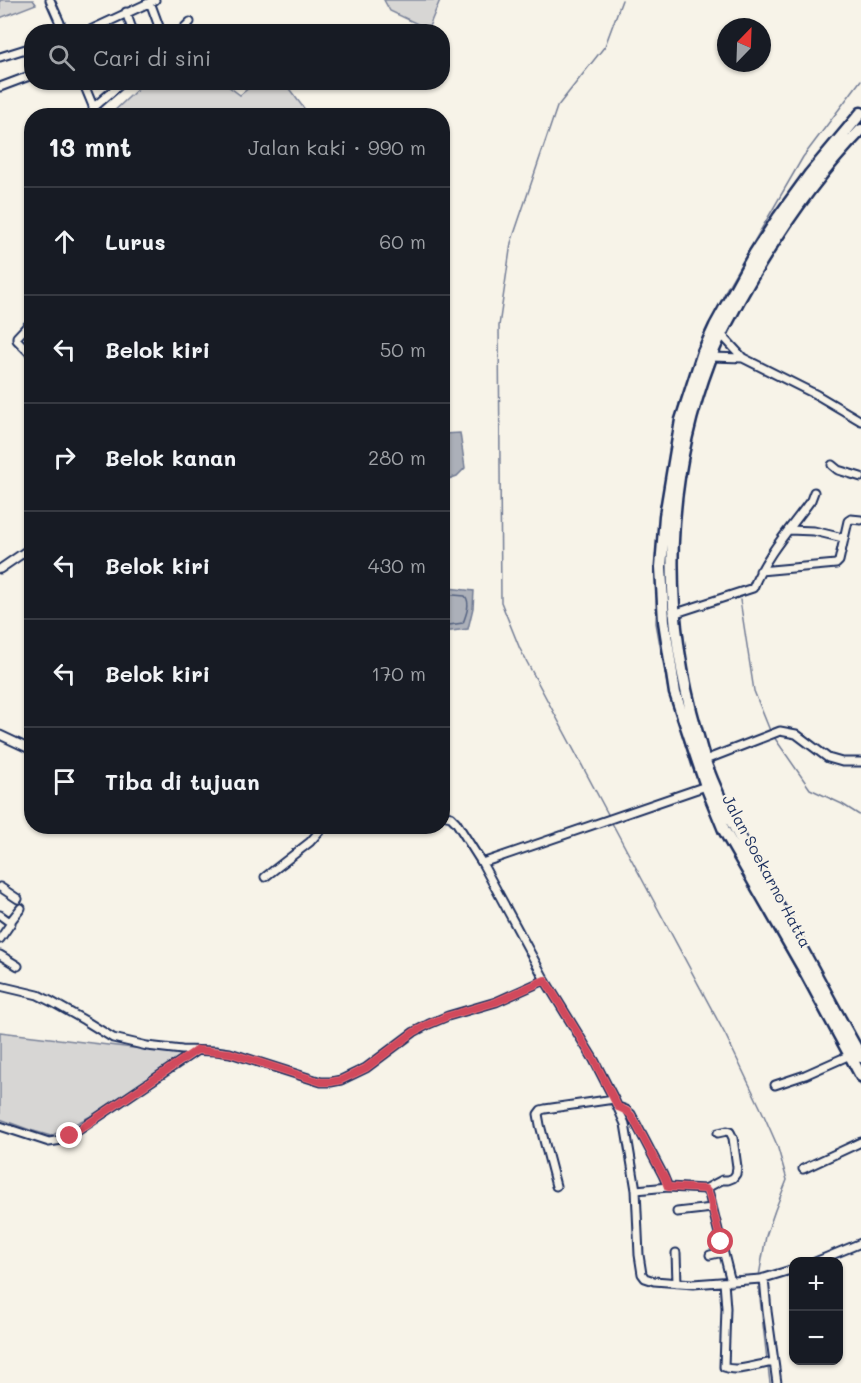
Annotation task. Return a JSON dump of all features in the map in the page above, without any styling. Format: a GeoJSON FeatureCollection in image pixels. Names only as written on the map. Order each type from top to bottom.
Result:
{"type":"FeatureCollection","features":[{"type":"Feature","properties":{"kind":"highway","name":"Jalan Soekarno Hatta"},"geometry":{"type":"LineString","coordinates":[[853,1056],[701,788],[675,693],[664,621],[661,567],[664,516],[681,420],[715,326],[755,253],[810,174],[861,113]]}},
{"type":"Feature","properties":{"kind":"highway","name":"Jalan Soekarno Hatta"},"geometry":{"type":"LineString","coordinates":[[861,130],[790,217],[764,256],[721,334],[690,422],[681,464],[672,540],[674,614],[687,699],[705,760],[732,822],[853,1056],[861,1076]]}},
{"type":"Feature","properties":{"kind":"street"},"geometry":{"type":"LineString","coordinates":[[50,0],[60,24]]}},
{"type":"Feature","properties":{"kind":"street"},"geometry":{"type":"LineString","coordinates":[[108,24],[126,12],[152,1],[159,24]]}},
{"type":"Feature","properties":{"kind":"street"},"geometry":{"type":"LineString","coordinates":[[126,12],[130,24]]}},
{"type":"Feature","properties":{"kind":"street"},"geometry":{"type":"LineString","coordinates":[[0,57],[24,50]]}},
{"type":"Feature","properties":{"kind":"street"},"geometry":{"type":"LineString","coordinates":[[0,87],[24,78]]}},
{"type":"Feature","properties":{"kind":"street"},"geometry":{"type":"LineString","coordinates":[[86,90],[93,108],[114,90]]}},
{"type":"Feature","properties":{"kind":"street"},"geometry":{"type":"LineString","coordinates":[[24,330],[17,340],[24,347]]}},
{"type":"Feature","properties":{"kind":"street"},"geometry":{"type":"LineString","coordinates":[[721,334],[743,358],[861,421]]}},
{"type":"Feature","properties":{"kind":"street"},"geometry":{"type":"LineString","coordinates":[[711,357],[743,358]]}},
{"type":"Feature","properties":{"kind":"street"},"geometry":{"type":"LineString","coordinates":[[832,465],[838,470],[861,477]]}},
{"type":"Feature","properties":{"kind":"street"},"geometry":{"type":"LineString","coordinates":[[674,614],[753,588],[760,571],[811,500],[814,492]]}},
{"type":"Feature","properties":{"kind":"street"},"geometry":{"type":"LineString","coordinates":[[760,571],[836,564],[848,520],[861,520]]}},
{"type":"Feature","properties":{"kind":"street"},"geometry":{"type":"LineString","coordinates":[[789,530],[814,531],[843,538]]}},
{"type":"Feature","properties":{"kind":"street"},"geometry":{"type":"LineString","coordinates":[[0,569],[24,552]]}},
{"type":"Feature","properties":{"kind":"street"},"geometry":{"type":"LineString","coordinates":[[705,760],[780,731],[796,734],[828,758],[842,762],[861,762]]}},
{"type":"Feature","properties":{"kind":"street"},"geometry":{"type":"LineString","coordinates":[[0,735],[24,746]]}},
{"type":"Feature","properties":{"kind":"street"},"geometry":{"type":"LineString","coordinates":[[482,863],[701,788]]}},
{"type":"Feature","properties":{"kind":"street"},"geometry":{"type":"LineString","coordinates":[[450,817],[456,822],[482,863],[545,980],[594,1060],[618,1107],[625,1124],[636,1190],[642,1274],[645,1278],[654,1281],[693,1284],[763,1279],[789,1271]]}},
{"type":"Feature","properties":{"kind":"street"},"geometry":{"type":"LineString","coordinates":[[265,877],[317,834]]}},
{"type":"Feature","properties":{"kind":"street"},"geometry":{"type":"LineString","coordinates":[[0,887],[18,899]]}},
{"type":"Feature","properties":{"kind":"street"},"geometry":{"type":"LineString","coordinates":[[0,939],[21,908]]}},
{"type":"Feature","properties":{"kind":"street"},"geometry":{"type":"LineString","coordinates":[[0,915],[10,922]]}},
{"type":"Feature","properties":{"kind":"street"},"geometry":{"type":"LineString","coordinates":[[0,954],[18,966]]}},
{"type":"Feature","properties":{"kind":"street"},"geometry":{"type":"LineString","coordinates":[[0,986],[38,995],[113,1038],[147,1046],[230,1053],[321,1082],[331,1082],[341,1080],[366,1068],[414,1032],[429,1024],[496,1002],[545,980]]}},
{"type":"Feature","properties":{"kind":"street"},"geometry":{"type":"LineString","coordinates":[[0,1126],[49,1142],[62,1140],[197,1050]]}},
{"type":"Feature","properties":{"kind":"street"},"geometry":{"type":"LineString","coordinates":[[775,1085],[853,1056]]}},
{"type":"Feature","properties":{"kind":"street"},"geometry":{"type":"LineString","coordinates":[[556,1185],[538,1114],[545,1109],[614,1099]]}},
{"type":"Feature","properties":{"kind":"street"},"geometry":{"type":"LineString","coordinates":[[618,1107],[631,1114],[668,1187]]}},
{"type":"Feature","properties":{"kind":"street"},"geometry":{"type":"LineString","coordinates":[[636,1190],[668,1187],[705,1189],[722,1180],[733,1178],[737,1171],[731,1134],[727,1131],[718,1133]]}},
{"type":"Feature","properties":{"kind":"street"},"geometry":{"type":"LineString","coordinates":[[803,1169],[861,1142]]}},
{"type":"Feature","properties":{"kind":"street"},"geometry":{"type":"LineString","coordinates":[[705,1189],[709,1194],[728,1282],[724,1367],[738,1369],[772,1362]]}},
{"type":"Feature","properties":{"kind":"street"},"geometry":{"type":"LineString","coordinates":[[677,1212],[712,1208]]}},
{"type":"Feature","properties":{"kind":"street"},"geometry":{"type":"LineString","coordinates":[[827,1257],[861,1243]]}},
{"type":"Feature","properties":{"kind":"street"},"geometry":{"type":"LineString","coordinates":[[710,1255],[723,1251]]}},
{"type":"Feature","properties":{"kind":"street"},"geometry":{"type":"LineString","coordinates":[[676,1253],[677,1283]]}},
{"type":"Feature","properties":{"kind":"street"},"geometry":{"type":"LineString","coordinates":[[763,1279],[772,1362],[777,1383]]}},
{"type":"Feature","properties":{"kind":"shaded area"},"geometry":{"type":"Polygon","coordinates":[[[0,0],[33,0],[36,4],[0,18],[0,0]]]}},
{"type":"Feature","properties":{"kind":"shaded area"},"geometry":{"type":"Polygon","coordinates":[[[384,0],[440,0],[430,24],[417,24],[390,11],[384,0]]]}},
{"type":"Feature","properties":{"kind":"shaded area"},"geometry":{"type":"Polygon","coordinates":[[[137,90],[233,90],[240,95],[246,90],[290,90],[304,108],[117,108],[137,90]]]}},
{"type":"Feature","properties":{"kind":"shaded area"},"geometry":{"type":"Polygon","coordinates":[[[0,1032],[183,1054],[93,1115],[51,1136],[0,1119],[0,1032]]]}},
{"type":"Feature","properties":{"kind":"water"},"geometry":{"type":"Polygon","coordinates":[[[460,433],[465,468],[457,476],[450,478],[450,434],[460,433]]]}},
{"type":"Feature","properties":{"kind":"water"},"geometry":{"type":"Polygon","coordinates":[[[450,588],[474,591],[468,629],[450,631],[450,588]]]}},
{"type":"Feature","properties":{"kind":"waterway"},"geometry":{"type":"LineString","coordinates":[[609,816],[520,649],[501,602],[499,326],[511,243],[557,107],[605,46],[622,0]]}},
{"type":"Feature","properties":{"kind":"waterway"},"geometry":{"type":"LineString","coordinates":[[716,313],[726,290],[803,157],[861,80]]}},
{"type":"Feature","properties":{"kind":"waterway"},"geometry":{"type":"LineString","coordinates":[[677,416],[689,378]]}},
{"type":"Feature","properties":{"kind":"waterway"},"geometry":{"type":"LineString","coordinates":[[657,585],[656,623],[668,689],[700,786]]}},
{"type":"Feature","properties":{"kind":"waterway"},"geometry":{"type":"LineString","coordinates":[[740,600],[754,691],[771,733]]}},
{"type":"Feature","properties":{"kind":"waterway"},"geometry":{"type":"LineString","coordinates":[[774,737],[810,789],[861,816]]}},
{"type":"Feature","properties":{"kind":"waterway"},"geometry":{"type":"LineString","coordinates":[[612,823],[726,1036],[777,1145],[787,1180],[766,1236],[759,1276]]}},
{"type":"Feature","properties":{"kind":"waterway"},"geometry":{"type":"LineString","coordinates":[[731,853],[840,1048]]}},
{"type":"Feature","properties":{"kind":"waterway"},"geometry":{"type":"LineString","coordinates":[[857,1079],[861,1086]]}},
{"type":"Feature","properties":{"kind":"waterway"},"geometry":{"type":"LineString","coordinates":[[758,1281],[767,1360]]}},
{"type":"Feature","properties":{"kind":"waterway"},"geometry":{"type":"LineString","coordinates":[[768,1367],[770,1383]]}},
{"type":"Feature","properties":{"kind":"route"},"geometry":{"type":"LineString","coordinates":[[70,1136],[197,1050],[230,1053],[321,1082],[341,1080],[375,1063],[414,1032],[429,1024],[496,1002],[545,980],[594,1060],[618,1107],[631,1114],[668,1187],[705,1189],[709,1194],[721,1242]]}}]}
